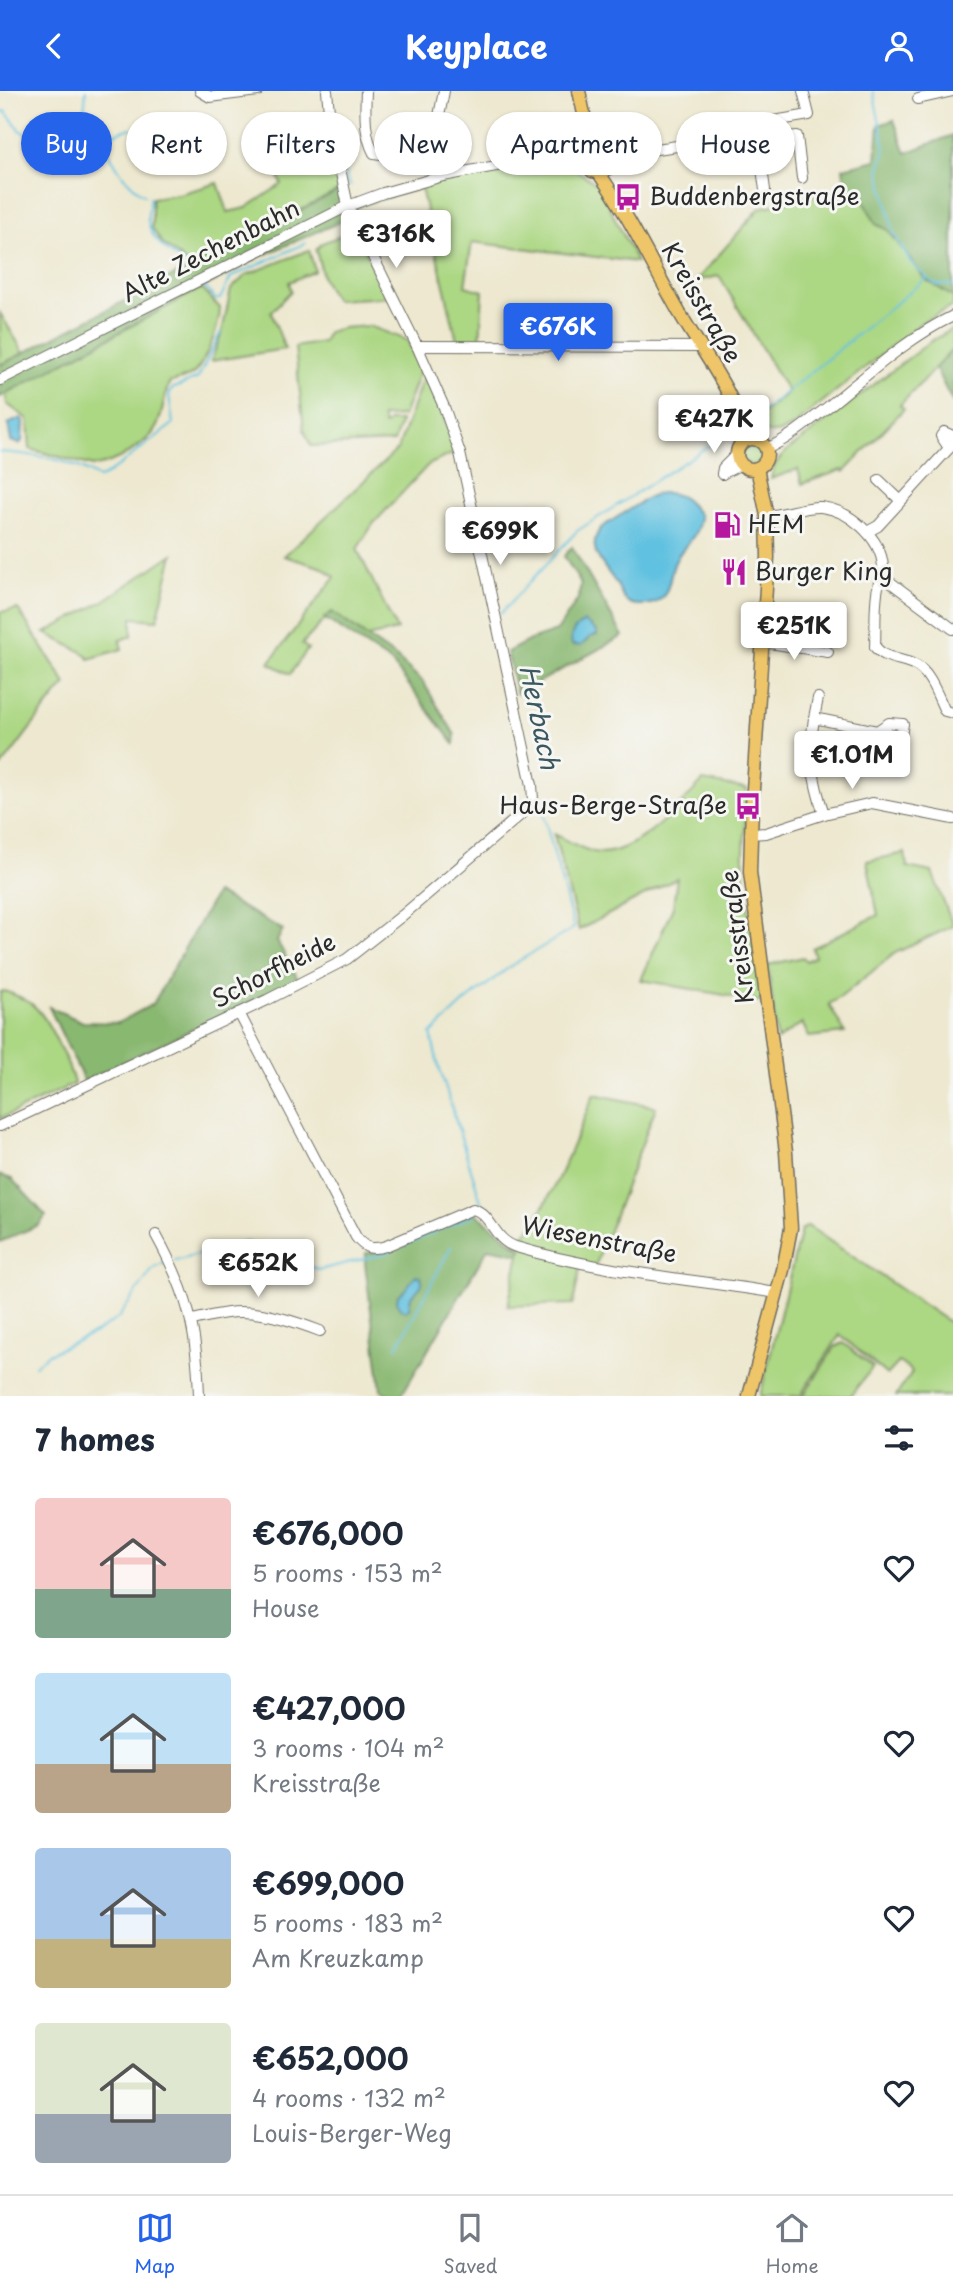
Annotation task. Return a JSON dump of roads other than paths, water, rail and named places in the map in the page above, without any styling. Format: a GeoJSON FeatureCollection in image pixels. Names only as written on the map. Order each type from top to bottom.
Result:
{"type":"FeatureCollection","features":[{"type":"Feature","properties":{"kind":"main road","name":"Kreisstraße"},"geometry":{"type":"LineString","coordinates":[[579,91],[585,112]]}},
{"type":"Feature","properties":{"kind":"main road","name":"Kreisstraße"},"geometry":{"type":"LineString","coordinates":[[585,91],[589,112]]}},
{"type":"Feature","properties":{"kind":"main road","name":"Kreisstraße"},"geometry":{"type":"LineString","coordinates":[[605,175],[735,407],[747,440]]}},
{"type":"Feature","properties":{"kind":"main road"},"geometry":{"type":"LineString","coordinates":[[747,440],[758,441],[766,449],[766,460],[757,468],[746,468],[739,459],[739,446],[747,440]]}},
{"type":"Feature","properties":{"kind":"main road","name":"Kreisstraße"},"geometry":{"type":"LineString","coordinates":[[749,1396],[789,1238],[789,1181],[752,895],[750,834],[768,557],[767,516],[757,468]]}},
{"type":"Feature","properties":{"kind":"street"},"geometry":{"type":"LineString","coordinates":[[200,91],[210,97],[221,97],[258,91]]}},
{"type":"Feature","properties":{"kind":"street"},"geometry":{"type":"LineString","coordinates":[[327,91],[330,122],[348,206],[417,346],[700,347]]}},
{"type":"Feature","properties":{"kind":"street"},"geometry":{"type":"LineString","coordinates":[[366,91],[366,128],[374,153]]}},
{"type":"Feature","properties":{"kind":"street"},"geometry":{"type":"LineString","coordinates":[[440,112],[444,91]]}},
{"type":"Feature","properties":{"kind":"street"},"geometry":{"type":"LineString","coordinates":[[795,117],[809,115],[803,91]]}},
{"type":"Feature","properties":{"kind":"street"},"geometry":{"type":"LineString","coordinates":[[918,99],[953,91]]}},
{"type":"Feature","properties":{"kind":"street","name":"Alte Zechenbahn"},"geometry":{"type":"LineString","coordinates":[[795,136],[802,178]]}},
{"type":"Feature","properties":{"kind":"street","name":"Alte Zechenbahn"},"geometry":{"type":"LineString","coordinates":[[0,380],[348,206],[443,176],[486,167]]}},
{"type":"Feature","properties":{"kind":"street"},"geometry":{"type":"LineString","coordinates":[[763,175],[765,190]]}},
{"type":"Feature","properties":{"kind":"street"},"geometry":{"type":"LineString","coordinates":[[766,449],[808,422],[908,342],[953,316]]}},
{"type":"Feature","properties":{"kind":"street","name":"Schorfheide"},"geometry":{"type":"LineString","coordinates":[[0,1126],[347,959],[525,811],[533,800],[460,453],[444,407],[417,346]]}},
{"type":"Feature","properties":{"kind":"street"},"geometry":{"type":"LineString","coordinates":[[867,532],[878,526],[951,446],[941,436],[944,432],[953,436]]}},
{"type":"Feature","properties":{"kind":"street"},"geometry":{"type":"LineString","coordinates":[[879,480],[900,500]]}},
{"type":"Feature","properties":{"kind":"street"},"geometry":{"type":"LineString","coordinates":[[767,516],[818,507],[851,517],[867,532],[882,562],[882,576],[878,586],[876,647],[881,655],[915,664],[923,671],[949,712]]}},
{"type":"Feature","properties":{"kind":"street"},"geometry":{"type":"LineString","coordinates":[[882,576],[953,629]]}},
{"type":"Feature","properties":{"kind":"street"},"geometry":{"type":"LineString","coordinates":[[763,642],[828,652]]}},
{"type":"Feature","properties":{"kind":"street"},"geometry":{"type":"LineString","coordinates":[[818,698],[811,742],[811,766],[824,814]]}},
{"type":"Feature","properties":{"kind":"street"},"geometry":{"type":"LineString","coordinates":[[814,718],[877,731]]}},
{"type":"Feature","properties":{"kind":"street"},"geometry":{"type":"LineString","coordinates":[[750,834],[766,833],[824,814],[872,803],[953,819]]}},
{"type":"Feature","properties":{"kind":"street","name":"Wiesenstraße"},"geometry":{"type":"LineString","coordinates":[[239,1013],[356,1237],[368,1249],[386,1246],[473,1209],[484,1215],[502,1240],[519,1248],[604,1266],[777,1293]]}},
{"type":"Feature","properties":{"kind":"street"},"geometry":{"type":"LineString","coordinates":[[156,1235],[187,1300],[197,1356],[199,1396]]}},
{"type":"Feature","properties":{"kind":"street"},"geometry":{"type":"LineString","coordinates":[[192,1320],[248,1312],[300,1323],[320,1331]]}},
{"type":"Feature","properties":{"kind":"water"},"geometry":{"type":"Polygon","coordinates":[[[21,418],[22,441],[19,444],[11,441],[8,424],[21,418]]]}},
{"type":"Feature","properties":{"kind":"water"},"geometry":{"type":"Polygon","coordinates":[[[660,493],[673,494],[688,501],[700,516],[699,524],[675,562],[668,588],[662,598],[649,604],[632,604],[624,598],[598,557],[595,542],[602,527],[649,497],[660,493]]]}},
{"type":"Feature","properties":{"kind":"water"},"geometry":{"type":"Polygon","coordinates":[[[585,622],[597,635],[590,637],[581,646],[572,645],[571,637],[574,631],[585,622]]]}},
{"type":"Feature","properties":{"kind":"water"},"geometry":{"type":"Polygon","coordinates":[[[416,1275],[421,1277],[422,1283],[411,1296],[406,1311],[397,1302],[398,1295],[416,1275]]]}},
{"type":"Feature","properties":{"kind":"waterway"},"geometry":{"type":"LineString","coordinates":[[84,112],[86,91]]}},
{"type":"Feature","properties":{"kind":"waterway"},"geometry":{"type":"LineString","coordinates":[[873,91],[885,148],[879,169],[894,234],[910,262],[927,278],[936,285],[953,285]]}},
{"type":"Feature","properties":{"kind":"waterway"},"geometry":{"type":"LineString","coordinates":[[333,106],[348,183],[351,185]]}},
{"type":"Feature","properties":{"kind":"waterway"},"geometry":{"type":"LineString","coordinates":[[0,113],[5,111],[22,132],[38,138],[93,141],[126,130]]}},
{"type":"Feature","properties":{"kind":"waterway"},"geometry":{"type":"LineString","coordinates":[[112,159],[126,179],[145,195]]}},
{"type":"Feature","properties":{"kind":"waterway"},"geometry":{"type":"LineString","coordinates":[[150,198],[150,229],[164,248],[190,268]]}},
{"type":"Feature","properties":{"kind":"waterway"},"geometry":{"type":"LineString","coordinates":[[204,286],[215,299],[220,299],[231,277],[306,243]]}},
{"type":"Feature","properties":{"kind":"waterway","name":"Herbach"},"geometry":{"type":"LineString","coordinates":[[752,420],[927,278]]}},
{"type":"Feature","properties":{"kind":"waterway"},"geometry":{"type":"LineString","coordinates":[[0,452],[51,459],[76,466],[99,478],[105,476],[173,424],[169,395],[172,389],[198,378],[221,332]]}},
{"type":"Feature","properties":{"kind":"waterway","name":"Herbach"},"geometry":{"type":"LineString","coordinates":[[500,614],[577,531],[734,430]]}},
{"type":"Feature","properties":{"kind":"waterway","name":"Herbach"},"geometry":{"type":"LineString","coordinates":[[480,1209],[482,1205],[431,1034],[466,1001],[512,965],[574,928],[537,790]]}},
{"type":"Feature","properties":{"kind":"waterway"},"geometry":{"type":"LineString","coordinates":[[175,1261],[246,1242],[319,1270],[383,1254],[474,1215]]}},
{"type":"Feature","properties":{"kind":"waterway"},"geometry":{"type":"LineString","coordinates":[[397,1347],[451,1247]]}},
{"type":"Feature","properties":{"kind":"waterway"},"geometry":{"type":"LineString","coordinates":[[35,1366],[46,1355],[95,1333],[118,1318],[153,1269],[165,1263]]}},
{"type":"Feature","properties":{"kind":"place","name":"Buddenbergstraße"},"geometry":{"type":"Point","coordinates":[628,197]}},
{"type":"Feature","properties":{"kind":"place","name":"HEM"},"geometry":{"type":"Point","coordinates":[727,525]}},
{"type":"Feature","properties":{"kind":"place","name":"Burger King"},"geometry":{"type":"Point","coordinates":[734,572]}},
{"type":"Feature","properties":{"kind":"place","name":"Haus-Berge-Straße"},"geometry":{"type":"Point","coordinates":[748,806]}}]}
